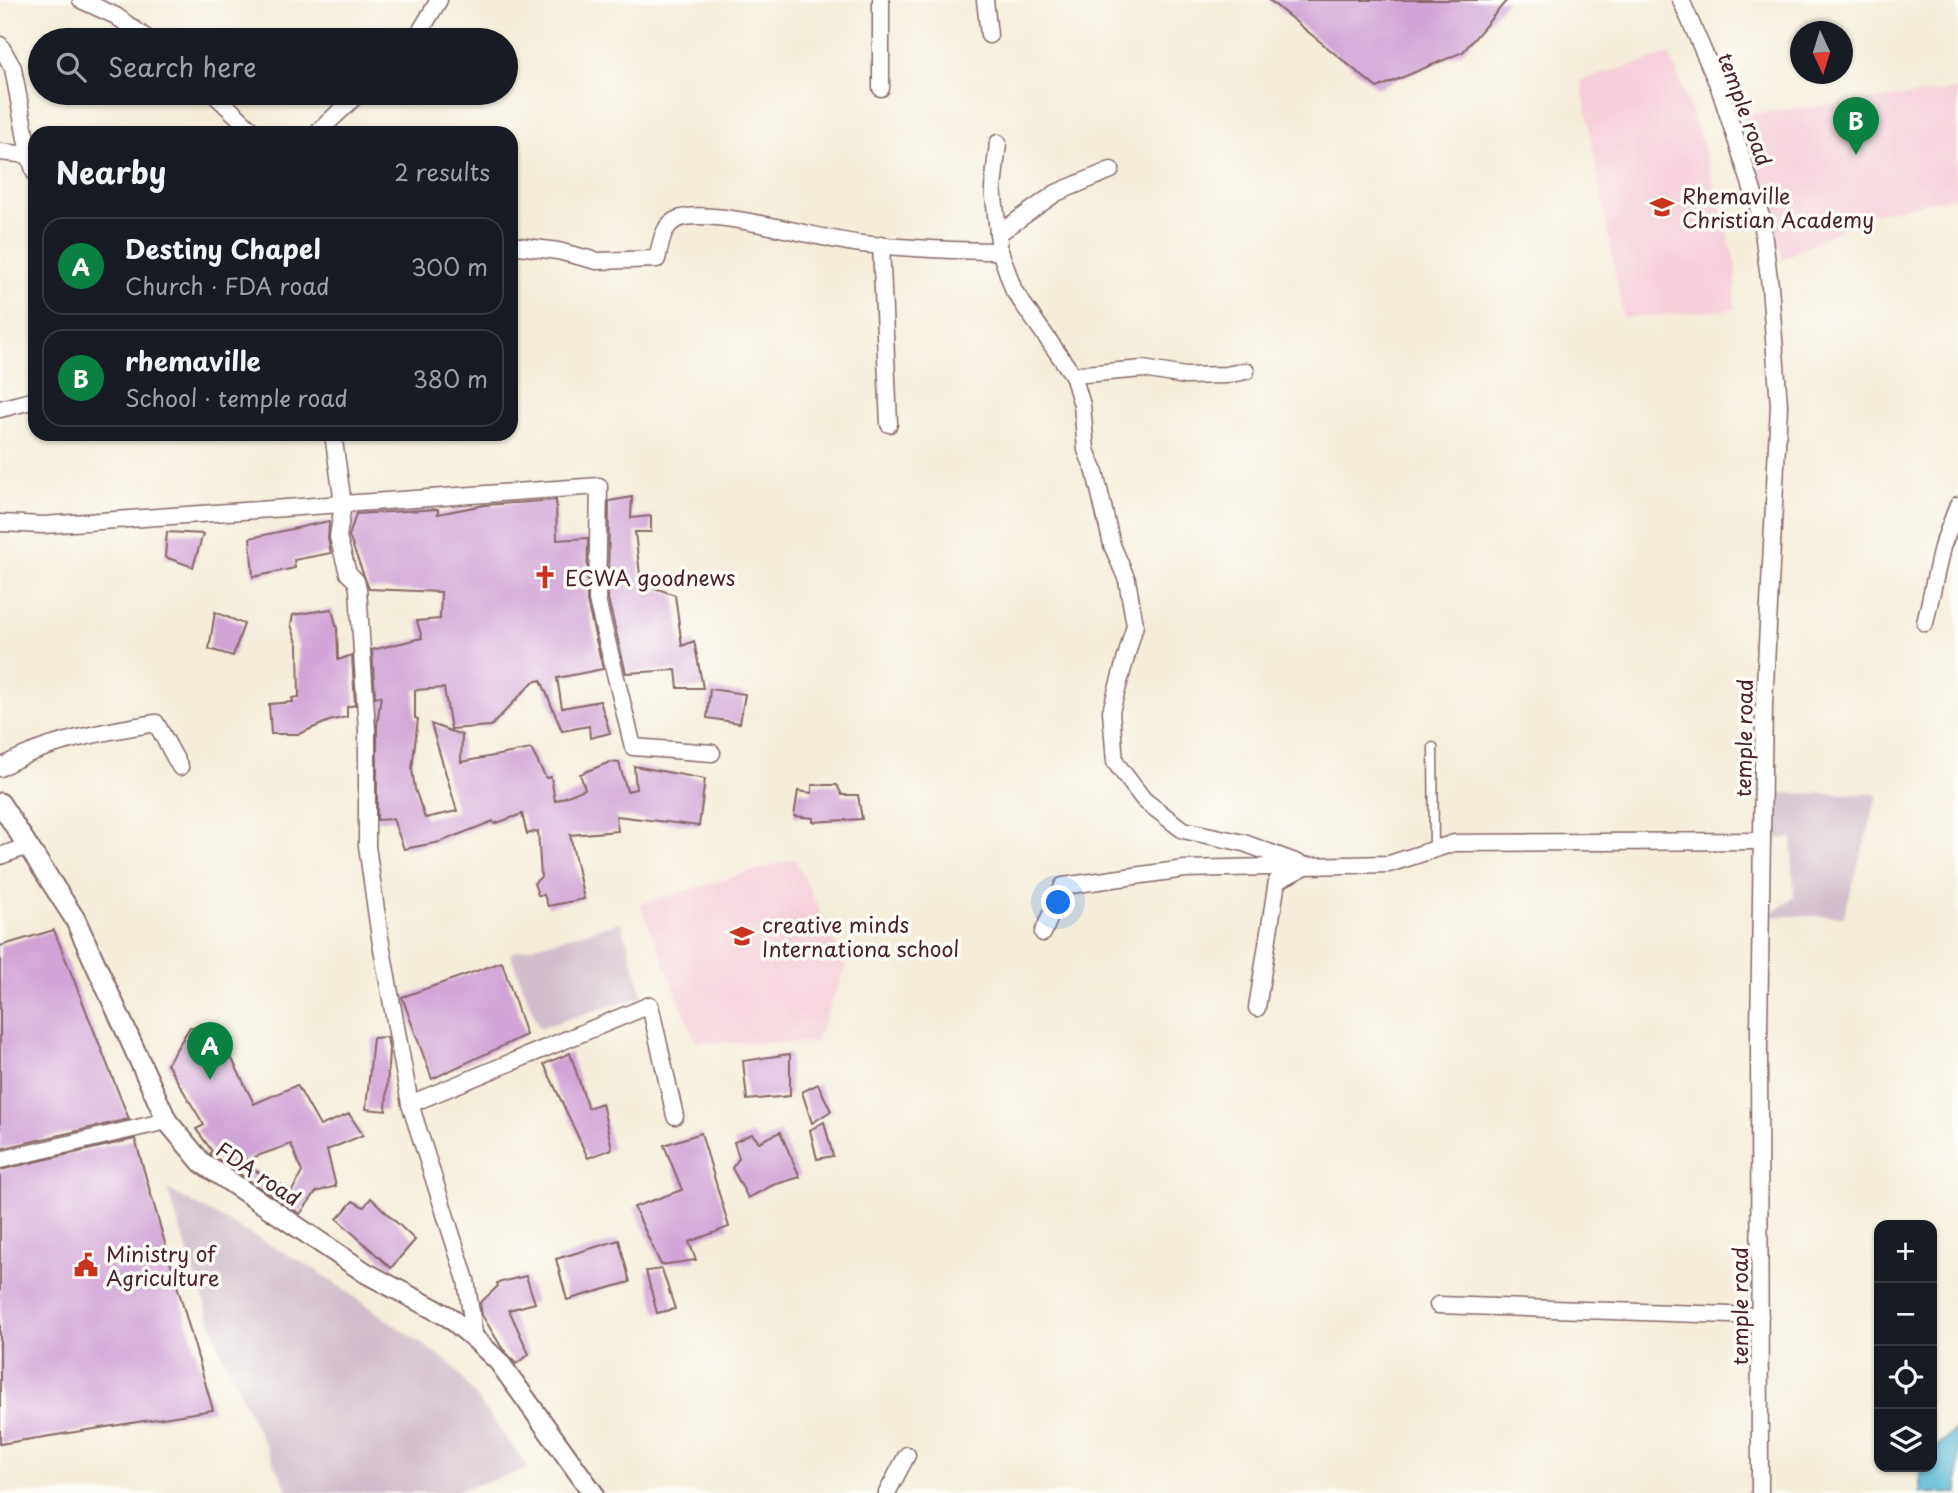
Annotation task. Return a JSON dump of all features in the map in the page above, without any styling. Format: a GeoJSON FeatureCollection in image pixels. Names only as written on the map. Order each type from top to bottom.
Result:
{"type":"FeatureCollection","features":[{"type":"Feature","properties":{"kind":"street"},"geometry":{"type":"LineString","coordinates":[[422,28],[439,0]]}},
{"type":"Feature","properties":{"kind":"street"},"geometry":{"type":"LineString","coordinates":[[881,0],[881,88]]}},
{"type":"Feature","properties":{"kind":"street"},"geometry":{"type":"LineString","coordinates":[[985,0],[989,35]]}},
{"type":"Feature","properties":{"kind":"street","name":"temple road"},"geometry":{"type":"LineString","coordinates":[[1681,0],[1719,88],[1761,216],[1770,286],[1779,405],[1764,705],[1759,1032],[1760,1493]]}},
{"type":"Feature","properties":{"kind":"street"},"geometry":{"type":"LineString","coordinates":[[85,1],[116,16],[132,28]]}},
{"type":"Feature","properties":{"kind":"street"},"geometry":{"type":"LineString","coordinates":[[0,45],[13,68],[28,150]]}},
{"type":"Feature","properties":{"kind":"street"},"geometry":{"type":"LineString","coordinates":[[226,105],[248,126]]}},
{"type":"Feature","properties":{"kind":"street"},"geometry":{"type":"LineString","coordinates":[[324,126],[346,105]]}},
{"type":"Feature","properties":{"kind":"street"},"geometry":{"type":"LineString","coordinates":[[998,143],[993,188],[999,242],[1014,291],[1073,375],[1082,405],[1086,450],[1095,472],[1112,545],[1127,580],[1135,625],[1111,711],[1115,762],[1144,800],[1182,830],[1244,843],[1306,866]]}},
{"type":"Feature","properties":{"kind":"street"},"geometry":{"type":"LineString","coordinates":[[0,152],[28,155]]}},
{"type":"Feature","properties":{"kind":"street"},"geometry":{"type":"LineString","coordinates":[[518,246],[558,251],[597,261],[657,259],[664,230],[675,219],[690,215],[735,220],[859,244],[999,242],[1056,193],[1111,170]]}},
{"type":"Feature","properties":{"kind":"street"},"geometry":{"type":"LineString","coordinates":[[881,245],[889,424]]}},
{"type":"Feature","properties":{"kind":"street"},"geometry":{"type":"LineString","coordinates":[[1073,375],[1143,369],[1185,376],[1226,375],[1246,371]]}},
{"type":"Feature","properties":{"kind":"street"},"geometry":{"type":"LineString","coordinates":[[0,409],[28,402]]}},
{"type":"Feature","properties":{"kind":"street"},"geometry":{"type":"LineString","coordinates":[[334,441],[343,504],[338,537],[348,573],[356,581],[358,589],[368,730],[366,846],[380,939],[410,1104],[466,1280],[475,1339]]}},
{"type":"Feature","properties":{"kind":"street"},"geometry":{"type":"LineString","coordinates":[[0,523],[44,525],[598,486],[597,600],[633,747],[712,753]]}},
{"type":"Feature","properties":{"kind":"street"},"geometry":{"type":"LineString","coordinates":[[1925,623],[1942,547],[1958,505]]}},
{"type":"Feature","properties":{"kind":"street"},"geometry":{"type":"LineString","coordinates":[[0,768],[13,760],[92,734],[156,723],[180,767]]}},
{"type":"Feature","properties":{"kind":"street","name":"FDA road"},"geometry":{"type":"LineString","coordinates":[[0,803],[75,919],[166,1121],[202,1163],[366,1273],[449,1317],[499,1362],[593,1493]]}},
{"type":"Feature","properties":{"kind":"street"},"geometry":{"type":"LineString","coordinates":[[1042,933],[1063,886],[1185,869],[1390,864],[1454,843],[1762,841]]}},
{"type":"Feature","properties":{"kind":"street"},"geometry":{"type":"LineString","coordinates":[[0,856],[28,846]]}},
{"type":"Feature","properties":{"kind":"street"},"geometry":{"type":"LineString","coordinates":[[1257,1008],[1277,881],[1306,866]]}},
{"type":"Feature","properties":{"kind":"street"},"geometry":{"type":"LineString","coordinates":[[410,1104],[650,1004],[674,1116]]}},
{"type":"Feature","properties":{"kind":"street"},"geometry":{"type":"LineString","coordinates":[[0,1160],[166,1121]]}},
{"type":"Feature","properties":{"kind":"street"},"geometry":{"type":"LineString","coordinates":[[1438,1305],[1760,1316]]}},
{"type":"Feature","properties":{"kind":"street"},"geometry":{"type":"LineString","coordinates":[[887,1493],[907,1455]]}},
{"type":"Feature","properties":{"kind":"lane"},"geometry":{"type":"LineString","coordinates":[[1433,747],[1434,850]]}},
{"type":"Feature","properties":{"kind":"shaded area","name":"Rhemaville Christian Academy"},"geometry":{"type":"Polygon","coordinates":[[[1670,54],[1704,148],[1736,266],[1734,309],[1623,318],[1581,80],[1670,54]]]}},
{"type":"Feature","properties":{"kind":"shaded area"},"geometry":{"type":"Polygon","coordinates":[[[1958,90],[1958,196],[1871,214],[1783,259],[1743,115],[1958,90]]]}},
{"type":"Feature","properties":{"kind":"shaded area"},"geometry":{"type":"Polygon","coordinates":[[[1772,793],[1878,794],[1844,916],[1767,916],[1794,897],[1792,838],[1772,839],[1772,793]]]}},
{"type":"Feature","properties":{"kind":"shaded area","name":"creative minds Internationa school"},"geometry":{"type":"Polygon","coordinates":[[[795,859],[846,967],[815,1043],[696,1042],[640,904],[795,859]]]}},
{"type":"Feature","properties":{"kind":"shaded area"},"geometry":{"type":"Polygon","coordinates":[[[621,922],[643,996],[539,1028],[510,953],[621,922]]]}},
{"type":"Feature","properties":{"kind":"shaded area"},"geometry":{"type":"Polygon","coordinates":[[[167,1189],[316,1270],[452,1365],[529,1469],[449,1493],[289,1493],[220,1349],[167,1189]]]}},
{"type":"Feature","properties":{"kind":"water"},"geometry":{"type":"Polygon","coordinates":[[[1958,1428],[1958,1493],[1920,1493],[1920,1472],[1937,1472],[1937,1447],[1958,1428]]]}},
{"type":"Feature","properties":{"kind":"building"},"geometry":{"type":"Polygon","coordinates":[[[1269,0],[1507,0],[1463,52],[1377,88],[1269,0]]]}},
{"type":"Feature","properties":{"kind":"building"},"geometry":{"type":"Polygon","coordinates":[[[632,497],[631,518],[651,516],[651,532],[635,532],[641,583],[675,595],[682,646],[694,641],[703,688],[678,688],[676,670],[626,673],[608,599],[609,501],[632,497]]]}},
{"type":"Feature","properties":{"kind":"building"},"geometry":{"type":"Polygon","coordinates":[[[556,500],[557,540],[588,538],[587,602],[603,669],[557,678],[562,708],[600,701],[610,733],[590,738],[589,726],[562,731],[541,680],[533,682],[491,726],[451,729],[444,688],[415,690],[415,718],[418,719],[412,769],[415,789],[425,818],[457,811],[431,724],[462,735],[461,762],[531,749],[546,778],[551,777],[555,801],[585,789],[580,774],[610,762],[619,763],[627,791],[636,789],[634,766],[705,779],[699,826],[616,816],[618,831],[570,835],[584,899],[548,906],[544,895],[538,895],[534,883],[541,877],[538,831],[527,834],[522,814],[494,824],[493,821],[440,842],[404,849],[393,819],[377,820],[377,725],[381,696],[375,697],[372,650],[422,638],[417,621],[440,619],[441,592],[369,589],[349,536],[356,514],[438,509],[438,514],[484,505],[556,500]]]}},
{"type":"Feature","properties":{"kind":"building"},"geometry":{"type":"Polygon","coordinates":[[[329,521],[328,539],[331,553],[294,560],[295,568],[253,577],[250,538],[329,521]]]}},
{"type":"Feature","properties":{"kind":"building"},"geometry":{"type":"Polygon","coordinates":[[[167,532],[203,534],[193,567],[165,557],[167,532]]]}},
{"type":"Feature","properties":{"kind":"building"},"geometry":{"type":"Polygon","coordinates":[[[332,609],[337,629],[338,660],[352,655],[355,705],[347,707],[347,717],[329,721],[299,734],[271,734],[269,704],[293,702],[292,698],[299,697],[298,645],[291,625],[293,615],[332,609]]]}},
{"type":"Feature","properties":{"kind":"building"},"geometry":{"type":"Polygon","coordinates":[[[215,612],[244,624],[233,656],[209,649],[215,612]]]}},
{"type":"Feature","properties":{"kind":"building"},"geometry":{"type":"Polygon","coordinates":[[[710,689],[745,694],[740,723],[707,718],[710,689]]]}},
{"type":"Feature","properties":{"kind":"building"},"geometry":{"type":"Polygon","coordinates":[[[812,785],[837,785],[842,795],[858,795],[862,819],[813,822],[813,818],[794,816],[798,791],[812,793],[812,785]]]}},
{"type":"Feature","properties":{"kind":"building"},"geometry":{"type":"Polygon","coordinates":[[[54,930],[129,1119],[0,1149],[0,946],[54,930]]]}},
{"type":"Feature","properties":{"kind":"building"},"geometry":{"type":"Polygon","coordinates":[[[502,962],[526,1035],[432,1079],[402,997],[502,962]]]}},
{"type":"Feature","properties":{"kind":"building"},"geometry":{"type":"Polygon","coordinates":[[[190,1027],[220,1034],[254,1104],[297,1085],[320,1126],[349,1114],[363,1135],[327,1150],[336,1186],[316,1192],[300,1214],[210,1154],[212,1151],[196,1129],[204,1125],[167,1064],[190,1027]],[[291,1144],[240,1162],[292,1191],[302,1172],[291,1144]]]}},
{"type":"Feature","properties":{"kind":"building"},"geometry":{"type":"Polygon","coordinates":[[[387,1037],[389,1048],[386,1111],[366,1109],[373,1038],[387,1037]]]}},
{"type":"Feature","properties":{"kind":"building"},"geometry":{"type":"Polygon","coordinates":[[[570,1053],[588,1108],[602,1103],[612,1149],[588,1158],[544,1064],[570,1053]]]}},
{"type":"Feature","properties":{"kind":"building"},"geometry":{"type":"Polygon","coordinates":[[[790,1054],[790,1096],[747,1100],[743,1061],[790,1054]]]}},
{"type":"Feature","properties":{"kind":"building"},"geometry":{"type":"Polygon","coordinates":[[[818,1084],[831,1111],[812,1123],[802,1092],[818,1084]]]}},
{"type":"Feature","properties":{"kind":"building"},"geometry":{"type":"Polygon","coordinates":[[[824,1122],[833,1156],[817,1159],[810,1130],[824,1122]]]}},
{"type":"Feature","properties":{"kind":"building"},"geometry":{"type":"Polygon","coordinates":[[[780,1132],[800,1177],[773,1185],[748,1198],[732,1168],[739,1158],[734,1142],[752,1134],[759,1142],[780,1132]]]}},
{"type":"Feature","properties":{"kind":"building"},"geometry":{"type":"Polygon","coordinates":[[[701,1133],[729,1227],[689,1242],[696,1260],[661,1265],[634,1207],[682,1190],[664,1145],[701,1133]]]}},
{"type":"Feature","properties":{"kind":"building","name":"Ministry of Agriculture"},"geometry":{"type":"Polygon","coordinates":[[[135,1139],[213,1410],[0,1444],[0,1170],[135,1139]]]}},
{"type":"Feature","properties":{"kind":"building"},"geometry":{"type":"Polygon","coordinates":[[[371,1198],[415,1240],[391,1268],[337,1219],[353,1201],[364,1207],[371,1198]]]}},
{"type":"Feature","properties":{"kind":"building"},"geometry":{"type":"Polygon","coordinates":[[[619,1240],[630,1282],[567,1300],[556,1259],[619,1240]]]}},
{"type":"Feature","properties":{"kind":"building"},"geometry":{"type":"Polygon","coordinates":[[[662,1269],[675,1309],[657,1313],[646,1271],[662,1269]]]}},
{"type":"Feature","properties":{"kind":"building"},"geometry":{"type":"Polygon","coordinates":[[[526,1276],[535,1303],[509,1310],[529,1354],[516,1364],[502,1348],[482,1315],[480,1303],[498,1286],[497,1283],[526,1276]]]}},
{"type":"Feature","properties":{"kind":"place","name":"rhemaville"},"geometry":{"type":"Point","coordinates":[1856,155]}},
{"type":"Feature","properties":{"kind":"place","name":"Rhemaville Christian Academy"},"geometry":{"type":"Point","coordinates":[1662,207]}},
{"type":"Feature","properties":{"kind":"place","name":"ECWA goodnews"},"geometry":{"type":"Point","coordinates":[545,577]}},
{"type":"Feature","properties":{"kind":"place","name":"creative minds Internationa school"},"geometry":{"type":"Point","coordinates":[742,936]}},
{"type":"Feature","properties":{"kind":"place","name":"Destiny Chapel"},"geometry":{"type":"Point","coordinates":[210,1080]}},
{"type":"Feature","properties":{"kind":"place","name":"Ministry of Agriculture"},"geometry":{"type":"Point","coordinates":[86,1265]}}]}
